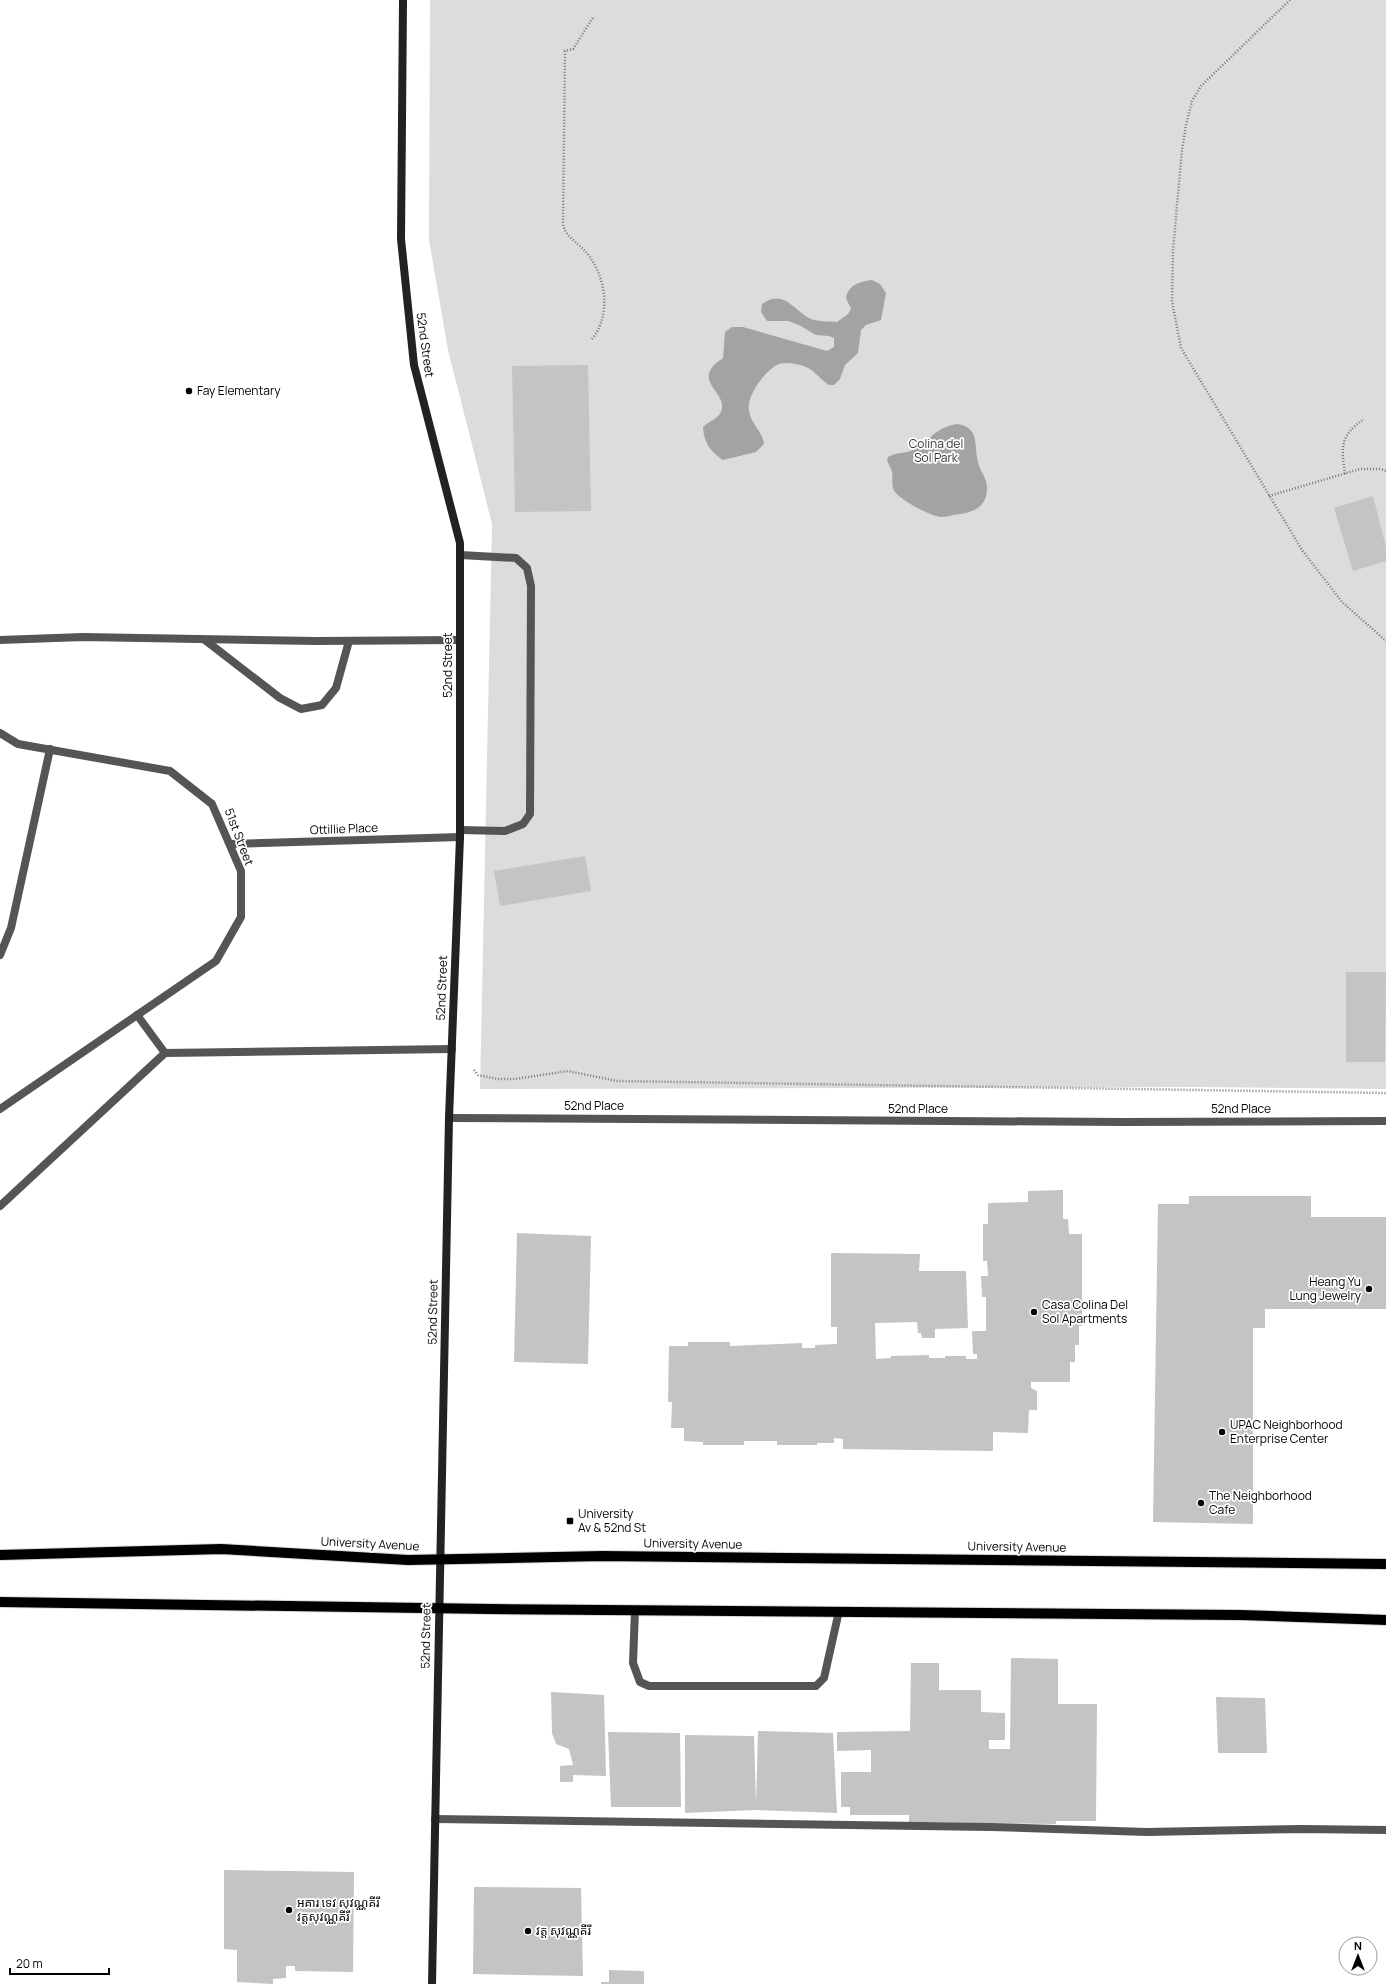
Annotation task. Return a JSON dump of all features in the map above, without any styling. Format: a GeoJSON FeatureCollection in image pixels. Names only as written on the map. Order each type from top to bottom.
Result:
{"type":"FeatureCollection","features":[{"type":"Feature","properties":{"kind":"main road","name":"University Avenue"},"geometry":{"type":"LineString","coordinates":[[0,1554],[221,1549],[408,1560],[602,1556],[1386,1564]]}},
{"type":"Feature","properties":{"kind":"main road"},"geometry":{"type":"LineString","coordinates":[[0,1602],[438,1608],[1240,1615],[1386,1620]]}},
{"type":"Feature","properties":{"kind":"street","name":"52nd Street"},"geometry":{"type":"LineString","coordinates":[[403,0],[402,254],[414,365],[460,543],[460,834],[449,1118],[438,1608],[432,1984]]}},
{"type":"Feature","properties":{"kind":"street","name":"Ottillie Place"},"geometry":{"type":"LineString","coordinates":[[230,844],[505,831],[523,824],[530,814],[531,586],[527,568],[516,558],[460,555]]}},
{"type":"Feature","properties":{"kind":"street"},"geometry":{"type":"LineString","coordinates":[[0,640],[83,637],[205,640],[460,640]]}},
{"type":"Feature","properties":{"kind":"street"},"geometry":{"type":"LineString","coordinates":[[205,640],[280,698],[301,709],[322,705],[336,688],[349,641]]}},
{"type":"Feature","properties":{"kind":"street","name":"51st Street"},"geometry":{"type":"LineString","coordinates":[[0,733],[18,744],[170,770],[212,804],[241,871],[241,917],[216,961],[1,1106]]}},
{"type":"Feature","properties":{"kind":"street"},"geometry":{"type":"LineString","coordinates":[[0,955],[11,928],[50,749]]}},
{"type":"Feature","properties":{"kind":"street"},"geometry":{"type":"LineString","coordinates":[[136,1015],[165,1053]]}},
{"type":"Feature","properties":{"kind":"street"},"geometry":{"type":"LineString","coordinates":[[0,1206],[165,1053],[452,1049]]}},
{"type":"Feature","properties":{"kind":"street","name":"52nd Place"},"geometry":{"type":"LineString","coordinates":[[449,1118],[1114,1122],[1386,1121]]}},
{"type":"Feature","properties":{"kind":"street"},"geometry":{"type":"LineString","coordinates":[[635,1610],[633,1663],[640,1682],[649,1686],[816,1686],[824,1678],[839,1611]]}},
{"type":"Feature","properties":{"kind":"street"},"geometry":{"type":"LineString","coordinates":[[435,1819],[990,1827],[1146,1832],[1302,1829],[1386,1830]]}},
{"type":"Feature","properties":{"kind":"path"},"geometry":{"type":"LineString","coordinates":[[1290,0],[1201,86],[1192,101],[1182,150],[1173,250],[1172,301],[1181,348],[1302,550],[1342,602],[1386,641]]}},
{"type":"Feature","properties":{"kind":"path"},"geometry":{"type":"LineString","coordinates":[[592,339],[602,323],[604,290],[598,272],[586,252],[568,235],[563,223],[565,51],[574,49],[594,16]]}},
{"type":"Feature","properties":{"kind":"path"},"geometry":{"type":"LineString","coordinates":[[1345,474],[1341,449],[1350,429],[1364,419]]}},
{"type":"Feature","properties":{"kind":"path"},"geometry":{"type":"LineString","coordinates":[[1269,496],[1371,468],[1386,471]]}},
{"type":"Feature","properties":{"kind":"path"},"geometry":{"type":"LineString","coordinates":[[473,1066],[474,1071],[478,1075],[498,1079],[515,1079],[568,1071],[616,1081],[1386,1093]]}},
{"type":"Feature","properties":{"kind":"green space","name":"Colina del Sol Park"},"geometry":{"type":"Polygon","coordinates":[[[430,0],[1386,0],[1386,1089],[1195,1087],[480,1089],[492,524],[448,350],[429,240],[430,0]]]}},
{"type":"Feature","properties":{"kind":"shaded area"},"geometry":{"type":"Polygon","coordinates":[[[872,280],[880,284],[886,293],[881,320],[866,325],[861,330],[858,353],[845,365],[840,379],[834,385],[829,385],[805,366],[787,363],[779,364],[774,367],[768,372],[753,391],[749,405],[750,416],[762,436],[764,444],[756,452],[723,460],[708,446],[703,427],[718,416],[722,409],[722,403],[709,381],[709,375],[713,366],[723,358],[725,332],[732,327],[743,327],[827,351],[834,347],[834,338],[816,335],[799,325],[788,321],[767,321],[761,312],[762,304],[777,298],[788,302],[811,319],[837,322],[848,314],[851,309],[846,298],[849,290],[856,284],[872,280]]]}},
{"type":"Feature","properties":{"kind":"shaded area"},"geometry":{"type":"Polygon","coordinates":[[[957,424],[964,426],[973,433],[979,466],[987,484],[986,495],[984,501],[977,509],[946,517],[936,516],[916,508],[895,492],[892,472],[887,460],[891,455],[908,452],[915,449],[943,428],[957,424]]]}},
{"type":"Feature","properties":{"kind":"building"},"geometry":{"type":"Polygon","coordinates":[[[588,365],[591,511],[515,512],[512,366],[588,365]]]}},
{"type":"Feature","properties":{"kind":"building"},"geometry":{"type":"Polygon","coordinates":[[[1373,496],[1386,547],[1386,561],[1353,571],[1334,508],[1373,496]]]}},
{"type":"Feature","properties":{"kind":"building"},"geometry":{"type":"Polygon","coordinates":[[[585,856],[591,891],[500,906],[494,871],[585,856]]]}},
{"type":"Feature","properties":{"kind":"building"},"geometry":{"type":"Polygon","coordinates":[[[1346,972],[1386,972],[1385,1062],[1346,1062],[1346,972]]]}},
{"type":"Feature","properties":{"kind":"building","name":"Casa Colina Del Sol Apartments"},"geometry":{"type":"Polygon","coordinates":[[[1063,1190],[1063,1219],[1068,1219],[1069,1234],[1082,1234],[1082,1326],[1079,1326],[1079,1345],[1075,1345],[1075,1362],[1070,1362],[1070,1382],[1031,1382],[1031,1388],[1037,1391],[1037,1410],[1029,1410],[1028,1433],[993,1432],[993,1451],[843,1449],[843,1439],[834,1438],[834,1443],[817,1443],[817,1445],[777,1445],[777,1441],[744,1441],[744,1445],[703,1445],[703,1442],[684,1441],[684,1428],[671,1428],[672,1402],[668,1402],[669,1346],[688,1346],[688,1342],[730,1342],[730,1346],[802,1343],[802,1348],[815,1348],[815,1345],[837,1344],[837,1327],[831,1327],[831,1253],[920,1254],[919,1271],[966,1271],[968,1328],[935,1329],[935,1338],[922,1338],[921,1333],[918,1333],[917,1322],[875,1323],[876,1359],[891,1358],[891,1356],[929,1355],[929,1358],[966,1356],[966,1359],[977,1359],[977,1354],[973,1354],[972,1331],[986,1331],[986,1297],[982,1297],[981,1276],[988,1276],[987,1261],[983,1261],[983,1224],[988,1224],[988,1203],[1028,1202],[1028,1191],[1063,1190]]]}},
{"type":"Feature","properties":{"kind":"building"},"geometry":{"type":"Polygon","coordinates":[[[1189,1196],[1311,1196],[1311,1217],[1386,1217],[1386,1309],[1265,1309],[1265,1328],[1253,1328],[1253,1524],[1153,1522],[1158,1204],[1189,1204],[1189,1196]]]}},
{"type":"Feature","properties":{"kind":"building"},"geometry":{"type":"Polygon","coordinates":[[[517,1233],[591,1236],[588,1364],[514,1362],[517,1233]]]}},
{"type":"Feature","properties":{"kind":"building"},"geometry":{"type":"Polygon","coordinates":[[[1011,1658],[1058,1659],[1058,1704],[1097,1704],[1096,1821],[1056,1821],[1056,1824],[909,1822],[909,1815],[850,1815],[850,1807],[841,1807],[841,1772],[871,1772],[871,1750],[837,1751],[837,1732],[910,1731],[911,1663],[939,1663],[939,1690],[981,1690],[981,1712],[1005,1713],[1005,1740],[989,1740],[989,1749],[1010,1749],[1011,1658]]]}},
{"type":"Feature","properties":{"kind":"building"},"geometry":{"type":"Polygon","coordinates":[[[551,1692],[604,1695],[606,1776],[573,1775],[573,1782],[560,1782],[560,1766],[573,1765],[569,1749],[556,1744],[552,1733],[551,1692]]]}},
{"type":"Feature","properties":{"kind":"building"},"geometry":{"type":"Polygon","coordinates":[[[1216,1697],[1265,1698],[1267,1753],[1218,1753],[1216,1697]]]}},
{"type":"Feature","properties":{"kind":"building"},"geometry":{"type":"Polygon","coordinates":[[[758,1731],[833,1733],[837,1813],[755,1810],[685,1813],[685,1735],[754,1736],[756,1804],[758,1731]]]}},
{"type":"Feature","properties":{"kind":"building"},"geometry":{"type":"Polygon","coordinates":[[[608,1732],[680,1733],[681,1807],[611,1807],[608,1732]]]}},
{"type":"Feature","properties":{"kind":"building","name":"អគារ ទេវ សុវណ្ណគីរី វត្តសុវណ្ណគីរី"},"geometry":{"type":"Polygon","coordinates":[[[224,1870],[354,1872],[353,1972],[295,1971],[295,1966],[286,1966],[286,1978],[273,1979],[273,1984],[237,1982],[237,1950],[224,1949],[224,1870]]]}},
{"type":"Feature","properties":{"kind":"building","name":"វត្ត សុវណ្ណគីរី"},"geometry":{"type":"Polygon","coordinates":[[[474,1887],[581,1888],[583,1976],[473,1974],[474,1887]]]}},
{"type":"Feature","properties":{"kind":"building"},"geometry":{"type":"Polygon","coordinates":[[[609,1970],[644,1971],[644,1984],[601,1984],[601,1982],[609,1982],[609,1970]]]}},
{"type":"Feature","properties":{"kind":"place","name":"Fay Elementary"},"geometry":{"type":"Point","coordinates":[189,391]}},
{"type":"Feature","properties":{"kind":"place","name":"Heang Yu Lung Jewelry"},"geometry":{"type":"Point","coordinates":[1369,1289]}},
{"type":"Feature","properties":{"kind":"place","name":"Casa Colina Del Sol Apartments"},"geometry":{"type":"Point","coordinates":[1034,1312]}},
{"type":"Feature","properties":{"kind":"place","name":"UPAC Neighborhood Enterprise Center"},"geometry":{"type":"Point","coordinates":[1222,1432]}},
{"type":"Feature","properties":{"kind":"place","name":"The Neighborhood Cafe"},"geometry":{"type":"Point","coordinates":[1201,1503]}},
{"type":"Feature","properties":{"kind":"place","name":"University Av & 52nd St"},"geometry":{"type":"Point","coordinates":[570,1521]}},
{"type":"Feature","properties":{"kind":"place","name":"អគារ ទេវ សុវណ្ណគីរី វត្តសុវណ្ណគីរី"},"geometry":{"type":"Point","coordinates":[289,1910]}},
{"type":"Feature","properties":{"kind":"place","name":"វត្ត សុវណ្ណគីរី"},"geometry":{"type":"Point","coordinates":[528,1931]}}]}
